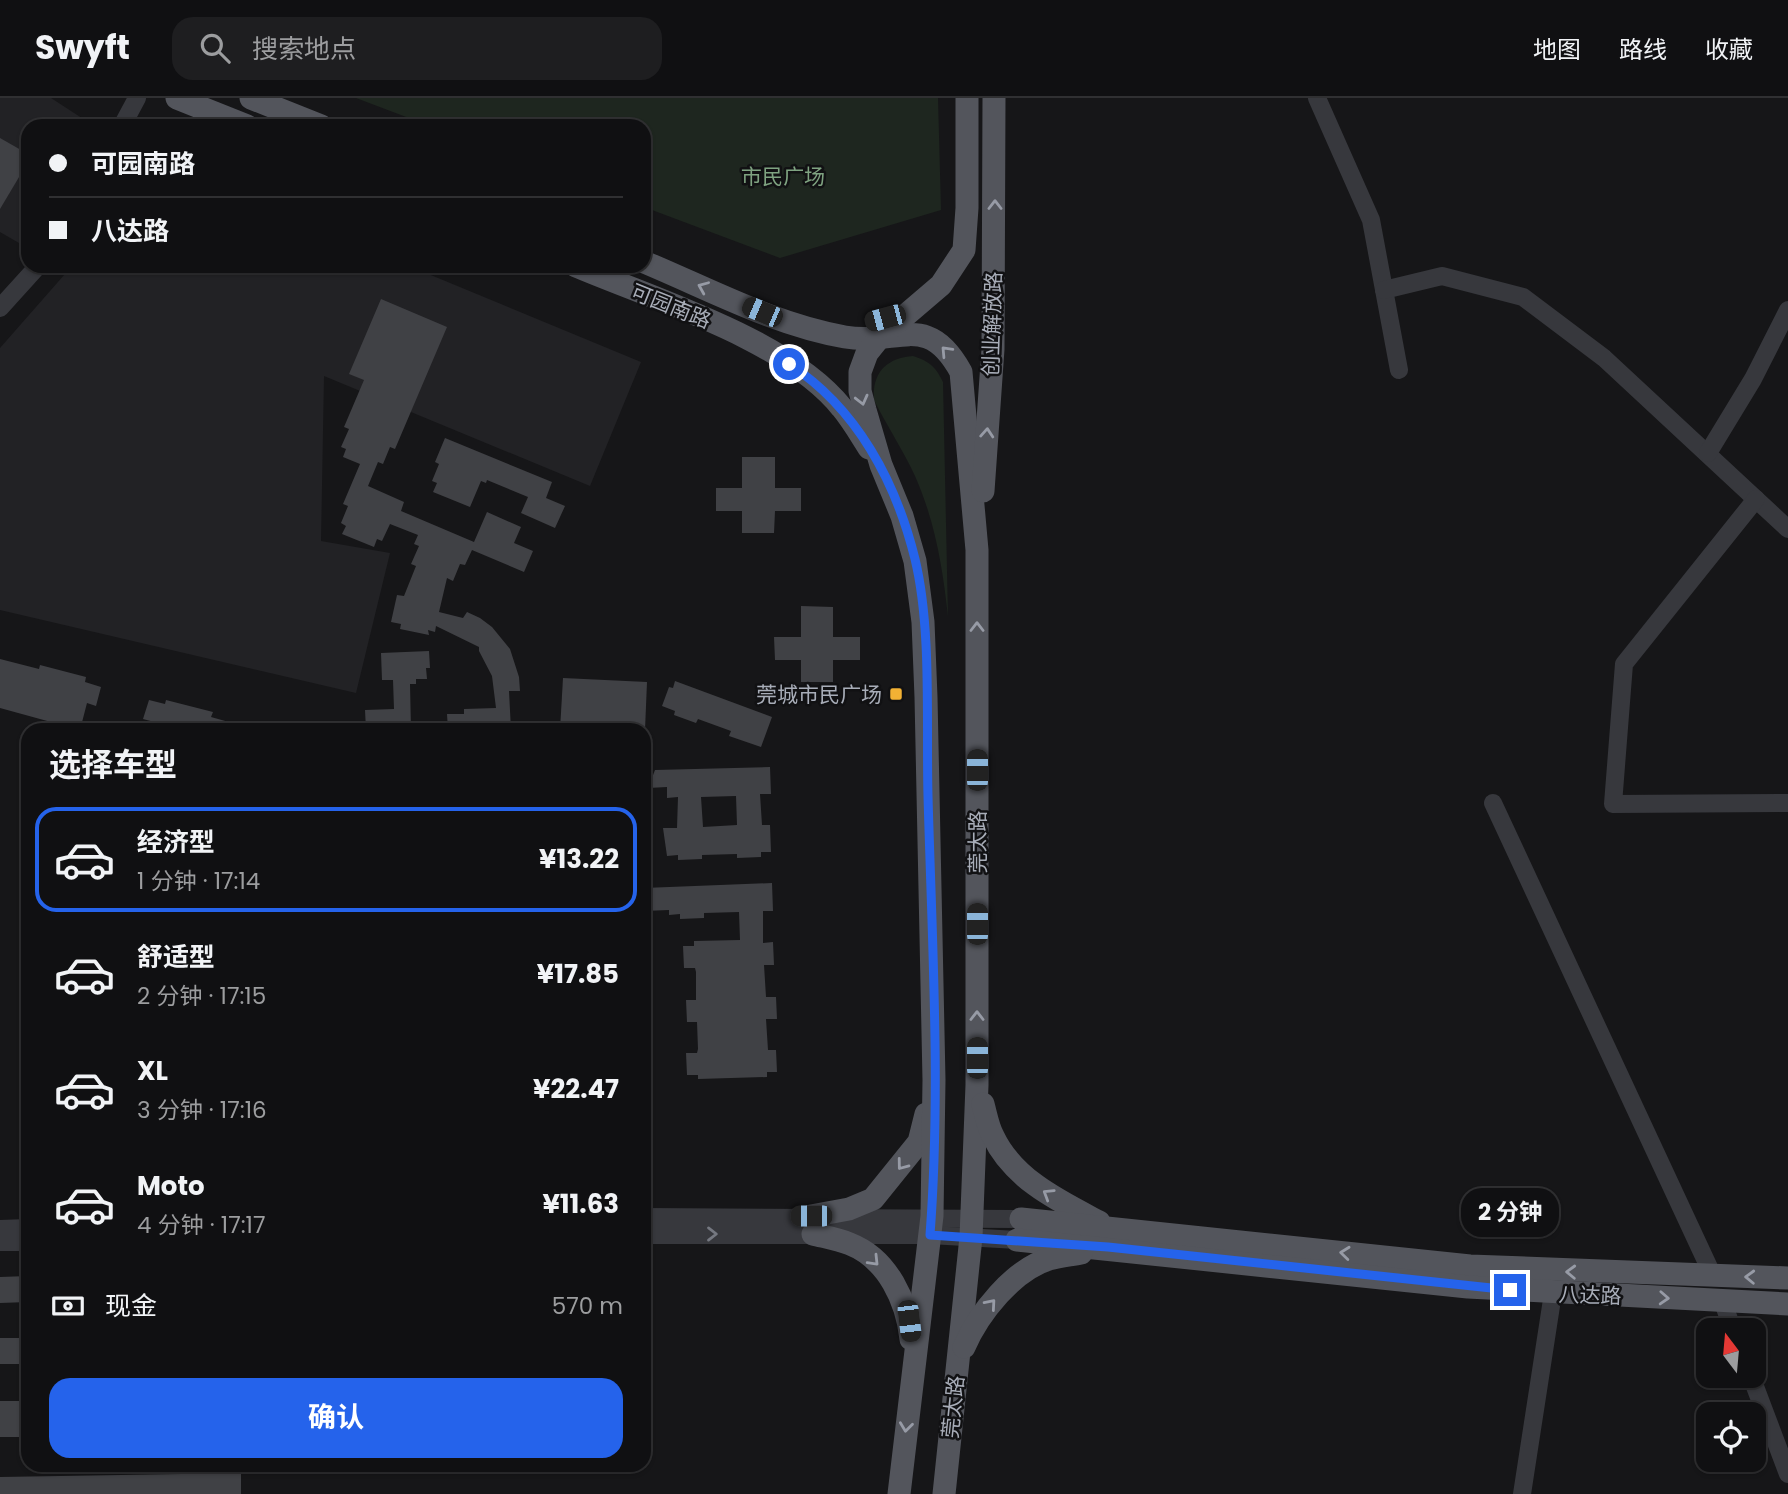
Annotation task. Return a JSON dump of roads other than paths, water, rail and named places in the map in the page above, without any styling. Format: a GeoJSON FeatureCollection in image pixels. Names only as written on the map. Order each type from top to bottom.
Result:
{"type":"FeatureCollection","features":[{"type":"Feature","properties":{"kind":"main road"},"geometry":{"type":"LineString","coordinates":[[177,98],[231,119]]}},
{"type":"Feature","properties":{"kind":"main road"},"geometry":{"type":"LineString","coordinates":[[251,98],[304,119]]}},
{"type":"Feature","properties":{"kind":"main road"},"geometry":{"type":"LineString","coordinates":[[261,98],[289,113]]}},
{"type":"Feature","properties":{"kind":"main road"},"geometry":{"type":"LineString","coordinates":[[881,465],[859,391],[860,372],[867,353],[879,338],[941,285],[964,250],[967,208],[967,98]]}},
{"type":"Feature","properties":{"kind":"main road","name":"创业解放路"},"geometry":{"type":"LineString","coordinates":[[977,550],[993,349],[993,98]]}},
{"type":"Feature","properties":{"kind":"main road"},"geometry":{"type":"LineString","coordinates":[[203,99],[237,119]]}},
{"type":"Feature","properties":{"kind":"main road","name":"可园南路"},"geometry":{"type":"LineString","coordinates":[[651,265],[762,312],[814,330],[864,340],[879,338]]}},
{"type":"Feature","properties":{"kind":"main road","name":"可园南路"},"geometry":{"type":"LineString","coordinates":[[593,273],[749,338],[810,377],[841,406],[881,465]]}},
{"type":"Feature","properties":{"kind":"main road"},"geometry":{"type":"LineString","coordinates":[[814,330],[865,324],[906,313]]}},
{"type":"Feature","properties":{"kind":"main road","name":"莞太路"},"geometry":{"type":"LineString","coordinates":[[879,338],[909,332],[933,338],[952,356],[961,372],[977,550],[977,1084],[972,1227],[944,1494]]}},
{"type":"Feature","properties":{"kind":"main road","name":"莞太路"},"geometry":{"type":"LineString","coordinates":[[881,465],[902,516],[915,561],[923,622],[934,1080],[931,1226],[898,1494]]}},
{"type":"Feature","properties":{"kind":"main road"},"geometry":{"type":"LineString","coordinates":[[812,1225],[873,1199],[889,1181],[919,1142],[934,1080]]}},
{"type":"Feature","properties":{"kind":"main road"},"geometry":{"type":"LineString","coordinates":[[977,1084],[992,1135],[1008,1161],[1043,1192],[1108,1237]]}},
{"type":"Feature","properties":{"kind":"main road"},"geometry":{"type":"LineString","coordinates":[[812,1225],[871,1255],[899,1289],[909,1321],[914,1360]]}},
{"type":"Feature","properties":{"kind":"main road","name":"八达路"},"geometry":{"type":"LineString","coordinates":[[1019,1229],[1470,1266],[1788,1278]]}},
{"type":"Feature","properties":{"kind":"main road"},"geometry":{"type":"LineString","coordinates":[[958,1363],[972,1330],[986,1308],[1008,1284],[1047,1260],[1108,1237]]}},
{"type":"Feature","properties":{"kind":"main road","name":"八达路"},"geometry":{"type":"LineString","coordinates":[[1108,1237],[1468,1287],[1788,1304]]}},
{"type":"Feature","properties":{"kind":"street"},"geometry":{"type":"LineString","coordinates":[[126,119],[137,98]]}},
{"type":"Feature","properties":{"kind":"street"},"geometry":{"type":"LineString","coordinates":[[1317,98],[1371,219],[1399,370]]}},
{"type":"Feature","properties":{"kind":"street"},"geometry":{"type":"LineString","coordinates":[[0,308],[32,273]]}},
{"type":"Feature","properties":{"kind":"street"},"geometry":{"type":"LineString","coordinates":[[1384,290],[1442,276],[1523,297],[1604,358],[1788,529]]}},
{"type":"Feature","properties":{"kind":"street"},"geometry":{"type":"LineString","coordinates":[[1708,453],[1753,379],[1788,310]]}},
{"type":"Feature","properties":{"kind":"street"},"geometry":{"type":"LineString","coordinates":[[1756,499],[1624,664],[1613,804],[1788,803]]}},
{"type":"Feature","properties":{"kind":"street"},"geometry":{"type":"LineString","coordinates":[[1493,803],[1713,1276]]}},
{"type":"Feature","properties":{"kind":"street"},"geometry":{"type":"LineString","coordinates":[[651,1217],[812,1225],[1019,1229]]}},
{"type":"Feature","properties":{"kind":"street"},"geometry":{"type":"LineString","coordinates":[[651,1235],[812,1225]]}},
{"type":"Feature","properties":{"kind":"street"},"geometry":{"type":"LineString","coordinates":[[0,1229],[21,1228]]}},
{"type":"Feature","properties":{"kind":"street"},"geometry":{"type":"LineString","coordinates":[[0,1242],[21,1242]]}},
{"type":"Feature","properties":{"kind":"street"},"geometry":{"type":"LineString","coordinates":[[1522,1494],[1553,1293]]}},
{"type":"Feature","properties":{"kind":"street"},"geometry":{"type":"LineString","coordinates":[[1722,1300],[1729,1318]]}},
{"type":"Feature","properties":{"kind":"street"},"geometry":{"type":"LineString","coordinates":[[1756,1388],[1788,1474]]}},
{"type":"Feature","properties":{"kind":"place","name":"莞城市民广场"},"geometry":{"type":"Point","coordinates":[896,694]}},
{"type":"Feature","properties":{"kind":"park label","name":"市民广场"},"geometry":{"type":"Point","coordinates":[783,176]}}]}
